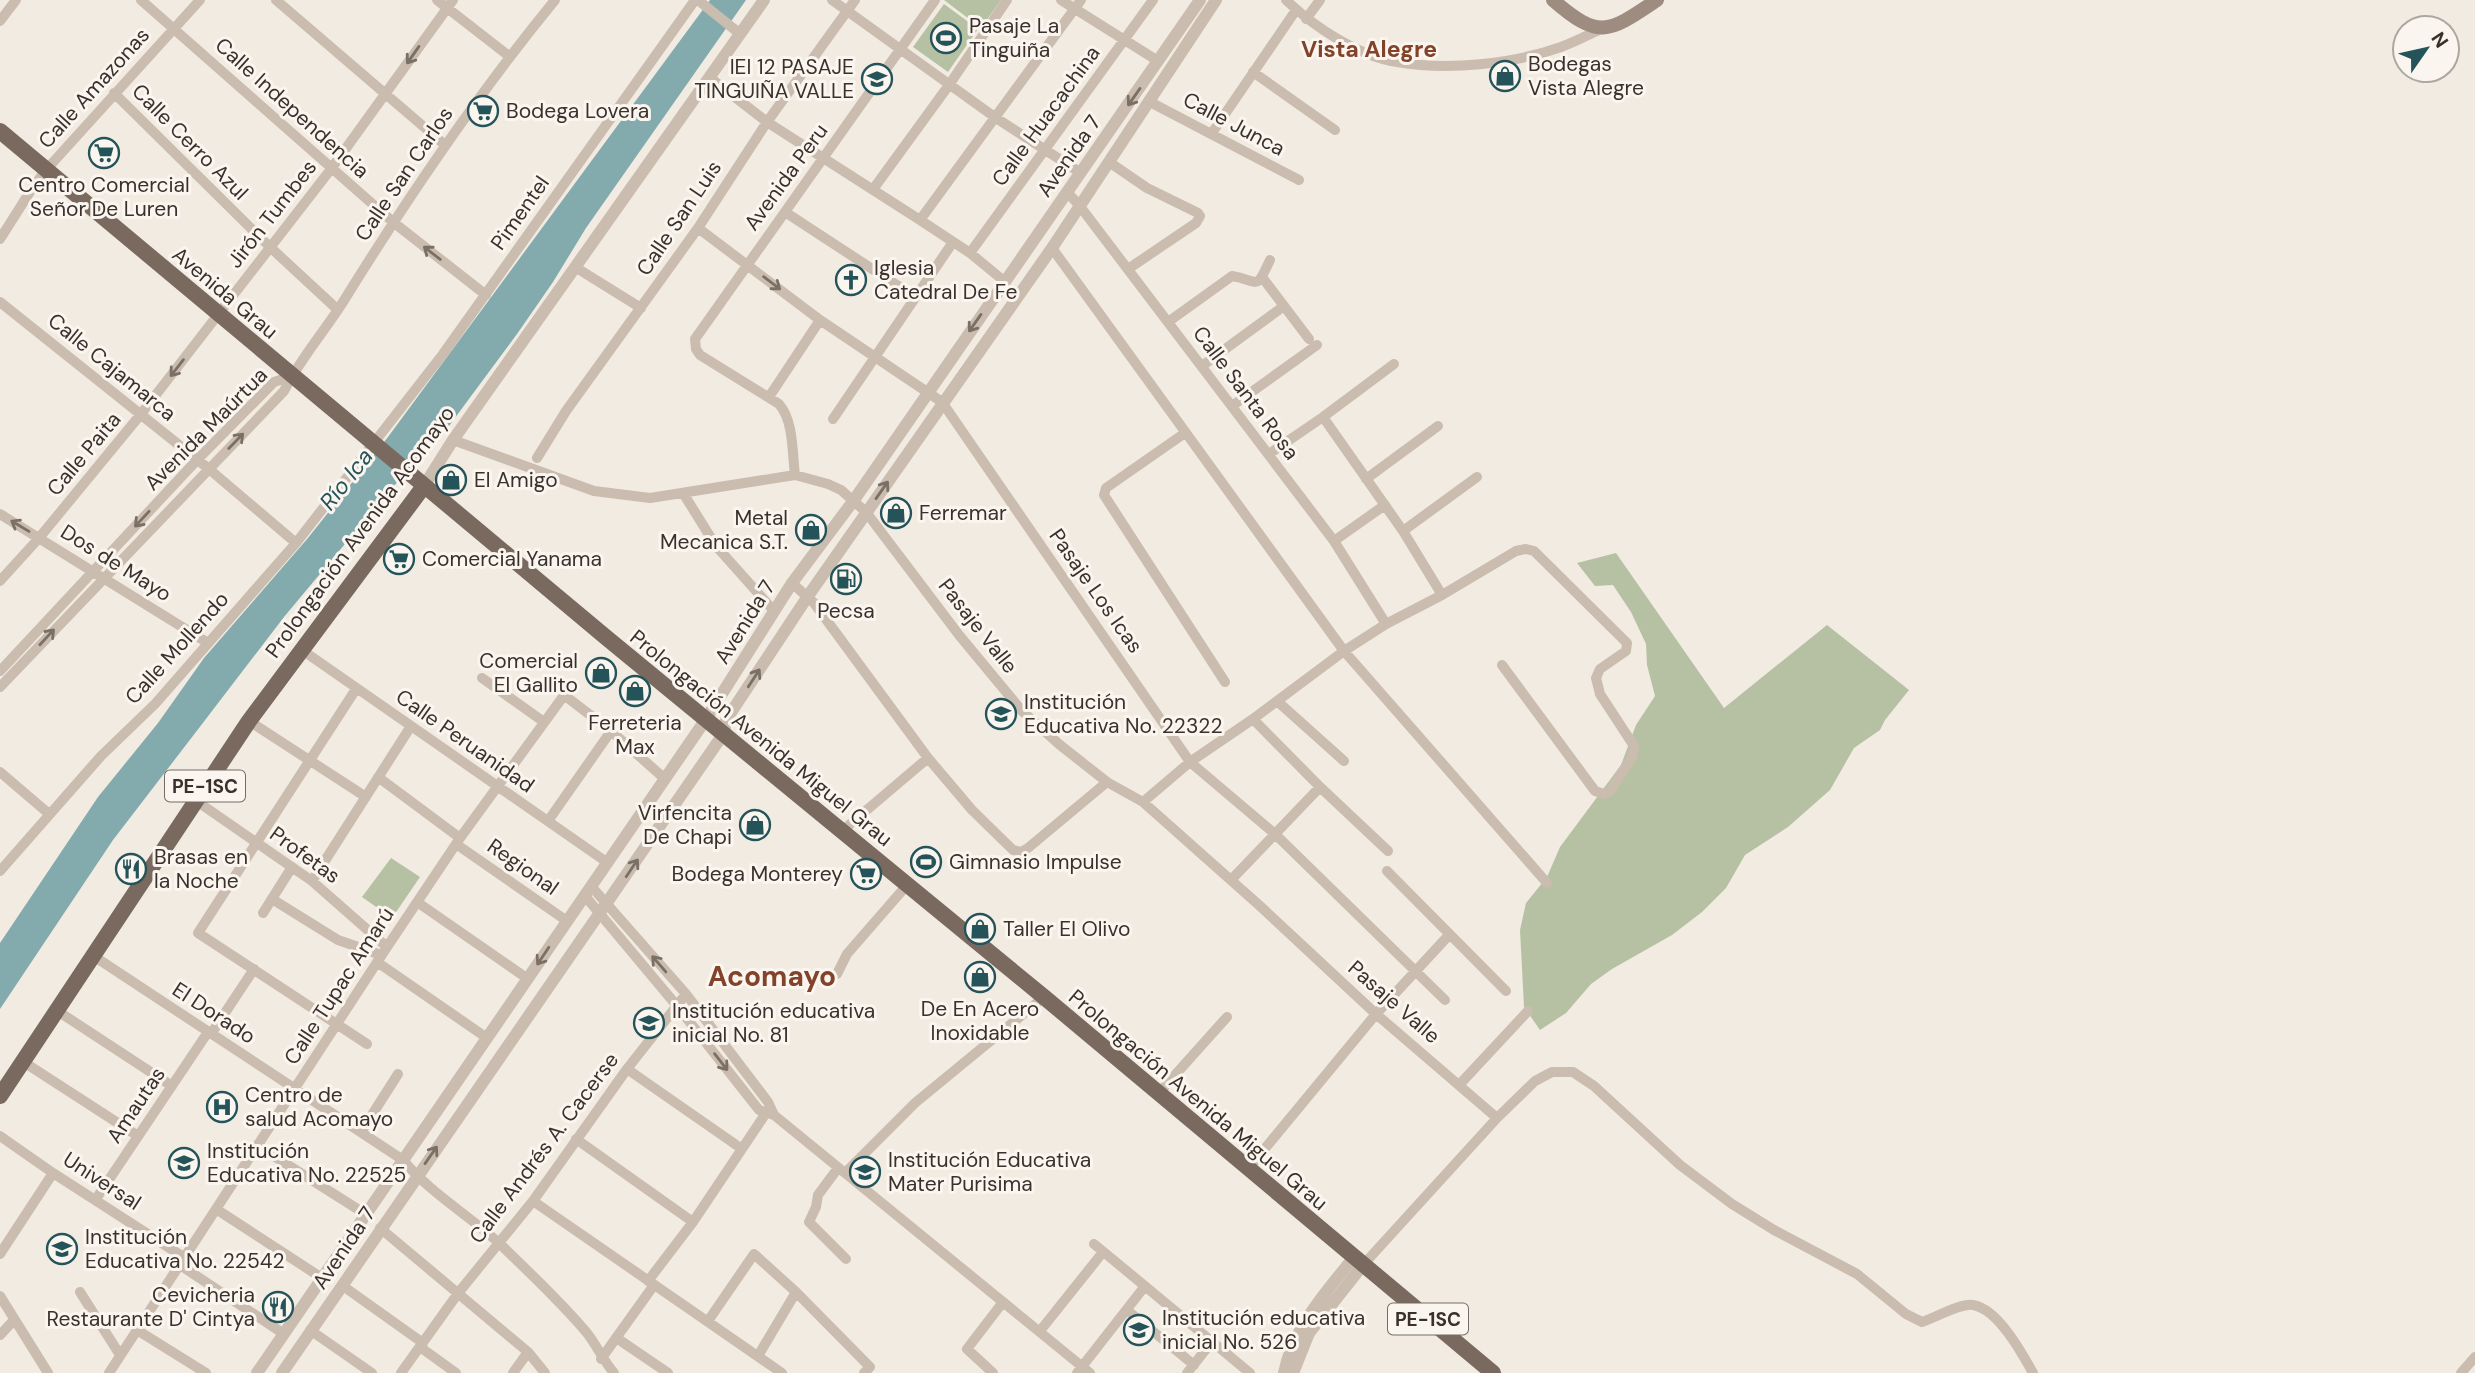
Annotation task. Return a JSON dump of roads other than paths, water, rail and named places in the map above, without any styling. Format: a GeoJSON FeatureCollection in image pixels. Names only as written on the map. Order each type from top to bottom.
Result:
{"type":"FeatureCollection","features":[{"type":"Feature","properties":{"kind":"main road"},"geometry":{"type":"LineString","coordinates":[[1553,0],[1582,23],[1601,29],[1610,28],[1657,0]]}},
{"type":"Feature","properties":{"kind":"main road","name":"Avenida Grau"},"geometry":{"type":"LineString","coordinates":[[0,131],[418,480]]}},
{"type":"Feature","properties":{"kind":"main road","name":"Prolongación Avenida Acomayo"},"geometry":{"type":"LineString","coordinates":[[0,1096],[195,800],[418,480]]}},
{"type":"Feature","properties":{"kind":"main road","name":"Prolongación Avenida Miguel Grau"},"geometry":{"type":"LineString","coordinates":[[418,480],[1044,997],[1358,1261]]}},
{"type":"Feature","properties":{"kind":"main road","name":"PE-1SC"},"geometry":{"type":"LineString","coordinates":[[1358,1261],[1493,1373]]}},
{"type":"Feature","properties":{"kind":"street"},"geometry":{"type":"LineString","coordinates":[[0,21],[16,0]]}},
{"type":"Feature","properties":{"kind":"street","name":"Calle Independencia"},"geometry":{"type":"LineString","coordinates":[[141,0],[331,169],[486,295]]}},
{"type":"Feature","properties":{"kind":"street","name":"Calle Amazonas"},"geometry":{"type":"LineString","coordinates":[[0,239],[46,170],[200,0]]}},
{"type":"Feature","properties":{"kind":"street"},"geometry":{"type":"LineString","coordinates":[[276,0],[445,145]]}},
{"type":"Feature","properties":{"kind":"street"},"geometry":{"type":"LineString","coordinates":[[437,0],[450,4],[509,56]]}},
{"type":"Feature","properties":{"kind":"street","name":"Calle San Carlos"},"geometry":{"type":"LineString","coordinates":[[292,376],[445,145],[509,56],[555,0]]}},
{"type":"Feature","properties":{"kind":"street","name":"Prolongación Avenida Acomayo"},"geometry":{"type":"LineString","coordinates":[[418,480],[453,440],[709,76],[736,30],[764,0]]}},
{"type":"Feature","properties":{"kind":"street"},"geometry":{"type":"LineString","coordinates":[[832,0],[996,118],[1081,173]]}},
{"type":"Feature","properties":{"kind":"street","name":"Calle San Luis"},"geometry":{"type":"LineString","coordinates":[[537,458],[566,411],[698,228],[767,122],[855,0]]}},
{"type":"Feature","properties":{"kind":"street","name":"Avenida Peru"},"geometry":{"type":"LineString","coordinates":[[769,397],[700,355],[694,344],[697,334],[935,0]]}},
{"type":"Feature","properties":{"kind":"street"},"geometry":{"type":"LineString","coordinates":[[874,188],[1007,0]]}},
{"type":"Feature","properties":{"kind":"street"},"geometry":{"type":"LineString","coordinates":[[1061,0],[1158,61]]}},
{"type":"Feature","properties":{"kind":"street"},"geometry":{"type":"LineString","coordinates":[[920,220],[1081,0]]}},
{"type":"Feature","properties":{"kind":"street","name":"Calle Huacachina"},"geometry":{"type":"LineString","coordinates":[[970,253],[1153,0]]}},
{"type":"Feature","properties":{"kind":"street","name":"Avenida 7"},"geometry":{"type":"LineString","coordinates":[[262,1371],[284,1334],[706,719],[792,583],[854,500],[1200,0]]}},
{"type":"Feature","properties":{"kind":"street","name":"Avenida 7"},"geometry":{"type":"LineString","coordinates":[[282,1373],[724,733],[726,720],[807,596],[1052,248],[1216,0]]}},
{"type":"Feature","properties":{"kind":"street"},"geometry":{"type":"LineString","coordinates":[[1286,0],[1306,19],[1362,51],[1412,64],[1500,62],[1562,47],[1601,29]]}},
{"type":"Feature","properties":{"kind":"street"},"geometry":{"type":"LineString","coordinates":[[1306,19],[1320,0]]}},
{"type":"Feature","properties":{"kind":"street"},"geometry":{"type":"LineString","coordinates":[[698,1],[736,30]]}},
{"type":"Feature","properties":{"kind":"street","name":"Pimentel"},"geometry":{"type":"LineString","coordinates":[[376,446],[698,1]]}},
{"type":"Feature","properties":{"kind":"street","name":"Jirón Tumbes"},"geometry":{"type":"LineString","coordinates":[[218,314],[331,169],[450,4]]}},
{"type":"Feature","properties":{"kind":"street"},"geometry":{"type":"LineString","coordinates":[[1212,132],[1296,10]]}},
{"type":"Feature","properties":{"kind":"street"},"geometry":{"type":"LineString","coordinates":[[1253,72],[1335,130]]}},
{"type":"Feature","properties":{"kind":"street"},"geometry":{"type":"LineString","coordinates":[[709,76],[767,122],[874,188],[970,253],[1004,281]]}},
{"type":"Feature","properties":{"kind":"street","name":"Calle Cerro Azul"},"geometry":{"type":"LineString","coordinates":[[114,93],[338,310]]}},
{"type":"Feature","properties":{"kind":"street","name":"Calle Junca"},"geometry":{"type":"LineString","coordinates":[[1150,102],[1212,132],[1299,180]]}},
{"type":"Feature","properties":{"kind":"street"},"geometry":{"type":"LineString","coordinates":[[1109,162],[1147,188],[1200,216],[1196,223],[1128,269]]}},
{"type":"Feature","properties":{"kind":"street","name":"Calle Santa Rosa"},"geometry":{"type":"LineString","coordinates":[[1067,192],[1334,541],[1386,624]]}},
{"type":"Feature","properties":{"kind":"street"},"geometry":{"type":"LineString","coordinates":[[785,212],[915,297]]}},
{"type":"Feature","properties":{"kind":"street","name":"Pasaje Los Icas"},"geometry":{"type":"LineString","coordinates":[[698,228],[820,320],[942,402],[1190,762],[1275,834],[1445,1000]]}},
{"type":"Feature","properties":{"kind":"street"},"geometry":{"type":"LineString","coordinates":[[833,419],[953,243]]}},
{"type":"Feature","properties":{"kind":"street"},"geometry":{"type":"LineString","coordinates":[[1052,248],[1344,651],[1547,883]]}},
{"type":"Feature","properties":{"kind":"street"},"geometry":{"type":"LineString","coordinates":[[1168,322],[1232,276],[1251,283],[1262,277],[1270,260]]}},
{"type":"Feature","properties":{"kind":"street"},"geometry":{"type":"LineString","coordinates":[[575,267],[640,309]]}},
{"type":"Feature","properties":{"kind":"street"},"geometry":{"type":"LineString","coordinates":[[1232,406],[1313,342],[1262,277]]}},
{"type":"Feature","properties":{"kind":"street","name":"Calle Cajamarca"},"geometry":{"type":"LineString","coordinates":[[0,302],[209,469],[296,543]]}},
{"type":"Feature","properties":{"kind":"street"},"geometry":{"type":"LineString","coordinates":[[1202,366],[1284,306]]}},
{"type":"Feature","properties":{"kind":"street","name":"Calle Paita"},"geometry":{"type":"LineString","coordinates":[[0,582],[141,414],[218,314]]}},
{"type":"Feature","properties":{"kind":"street"},"geometry":{"type":"LineString","coordinates":[[795,475],[787,416],[779,404],[769,397],[820,320]]}},
{"type":"Feature","properties":{"kind":"street"},"geometry":{"type":"LineString","coordinates":[[1269,454],[1323,418],[1394,364]]}},
{"type":"Feature","properties":{"kind":"street","name":"Avenida Maúrtua"},"geometry":{"type":"LineString","coordinates":[[0,687],[197,460],[274,382],[292,376]]}},
{"type":"Feature","properties":{"kind":"street","name":"Avenida Maúrtua"},"geometry":{"type":"LineString","coordinates":[[0,671],[209,469],[284,391],[292,376]]}},
{"type":"Feature","properties":{"kind":"street"},"geometry":{"type":"LineString","coordinates":[[1323,418],[1403,531],[1442,595]]}},
{"type":"Feature","properties":{"kind":"street"},"geometry":{"type":"LineString","coordinates":[[1366,479],[1438,425]]}},
{"type":"Feature","properties":{"kind":"street"},"geometry":{"type":"LineString","coordinates":[[1185,433],[1106,488],[1104,495],[1225,682]]}},
{"type":"Feature","properties":{"kind":"street","name":"Pasaje Valle"},"geometry":{"type":"LineString","coordinates":[[453,440],[594,491],[650,498],[795,475],[828,484],[854,500],[1022,711],[1107,782],[1143,802],[1376,1014],[1497,1118]]}},
{"type":"Feature","properties":{"kind":"street","name":"Calle Mollendo"},"geometry":{"type":"LineString","coordinates":[[0,871],[100,756],[155,704],[296,543],[376,446]]}},
{"type":"Feature","properties":{"kind":"street"},"geometry":{"type":"LineString","coordinates":[[1403,531],[1477,477]]}},
{"type":"Feature","properties":{"kind":"street"},"geometry":{"type":"LineString","coordinates":[[683,493],[716,546],[775,611]]}},
{"type":"Feature","properties":{"kind":"street"},"geometry":{"type":"LineString","coordinates":[[1334,541],[1385,505]]}},
{"type":"Feature","properties":{"kind":"street","name":"Dos de Mayo"},"geometry":{"type":"LineString","coordinates":[[0,514],[208,643]]}},
{"type":"Feature","properties":{"kind":"street"},"geometry":{"type":"LineString","coordinates":[[1143,802],[1190,762],[1344,651],[1386,624],[1442,595],[1516,551],[1526,549],[1534,551],[1628,647],[1600,669],[1595,678],[1600,694],[1634,746],[1632,757],[1610,791],[1604,794],[1595,791],[1502,665]]}},
{"type":"Feature","properties":{"kind":"street"},"geometry":{"type":"LineString","coordinates":[[792,583],[807,596],[928,758],[972,810],[1017,852],[1028,848],[1107,782]]}},
{"type":"Feature","properties":{"kind":"street","name":"Calle Peruanidad"},"geometry":{"type":"LineString","coordinates":[[302,650],[608,863]]}},
{"type":"Feature","properties":{"kind":"street"},"geometry":{"type":"LineString","coordinates":[[482,678],[544,722]]}},
{"type":"Feature","properties":{"kind":"street"},"geometry":{"type":"LineString","coordinates":[[356,689],[198,933],[367,1044]]}},
{"type":"Feature","properties":{"kind":"street","name":"Calle Tupac Amarú"},"geometry":{"type":"LineString","coordinates":[[109,1373],[417,902],[544,722],[564,697],[611,731]]}},
{"type":"Feature","properties":{"kind":"street"},"geometry":{"type":"LineString","coordinates":[[1277,701],[1344,761]]}},
{"type":"Feature","properties":{"kind":"street"},"geometry":{"type":"LineString","coordinates":[[1253,719],[1320,787],[1388,850]]}},
{"type":"Feature","properties":{"kind":"street"},"geometry":{"type":"LineString","coordinates":[[249,721],[366,797]]}},
{"type":"Feature","properties":{"kind":"street"},"geometry":{"type":"LineString","coordinates":[[312,881],[411,726]]}},
{"type":"Feature","properties":{"kind":"street"},"geometry":{"type":"LineString","coordinates":[[548,821],[611,731],[665,779]]}},
{"type":"Feature","properties":{"kind":"street"},"geometry":{"type":"LineString","coordinates":[[842,831],[928,758]]}},
{"type":"Feature","properties":{"kind":"street"},"geometry":{"type":"LineString","coordinates":[[0,772],[48,813]]}},
{"type":"Feature","properties":{"kind":"street","name":"Regional"},"geometry":{"type":"LineString","coordinates":[[378,777],[458,841],[568,921]]}},
{"type":"Feature","properties":{"kind":"street"},"geometry":{"type":"LineString","coordinates":[[1231,880],[1320,787]]}},
{"type":"Feature","properties":{"kind":"street","name":"Profetas"},"geometry":{"type":"LineString","coordinates":[[195,800],[312,881],[382,955],[487,1038]]}},
{"type":"Feature","properties":{"kind":"street"},"geometry":{"type":"LineString","coordinates":[[264,913],[292,867]]}},
{"type":"Feature","properties":{"kind":"street"},"geometry":{"type":"LineString","coordinates":[[1387,872],[1506,991]]}},
{"type":"Feature","properties":{"kind":"street"},"geometry":{"type":"LineString","coordinates":[[836,974],[847,954],[907,885]]}},
{"type":"Feature","properties":{"kind":"street"},"geometry":{"type":"LineString","coordinates":[[588,891],[686,995],[768,1102],[770,1114],[742,1149],[651,1283],[618,1339],[601,1359]]}},
{"type":"Feature","properties":{"kind":"street"},"geometry":{"type":"LineString","coordinates":[[272,899],[338,940],[382,955]]}},
{"type":"Feature","properties":{"kind":"street"},"geometry":{"type":"LineString","coordinates":[[417,902],[528,979]]}},
{"type":"Feature","properties":{"kind":"street"},"geometry":{"type":"LineString","coordinates":[[604,908],[759,1110],[770,1114],[842,1171],[1040,1331],[1083,1371],[1145,1286]]}},
{"type":"Feature","properties":{"kind":"street"},"geometry":{"type":"LineString","coordinates":[[1248,1169],[1376,1014],[1449,935]]}},
{"type":"Feature","properties":{"kind":"street","name":"El Dorado"},"geometry":{"type":"LineString","coordinates":[[92,956],[403,1160],[416,1177],[499,1243],[589,1335],[601,1359],[614,1373]]}},
{"type":"Feature","properties":{"kind":"street","name":"Amautas"},"geometry":{"type":"LineString","coordinates":[[96,1199],[254,970]]}},
{"type":"Feature","properties":{"kind":"street","name":"Calle Andrés A. Cacerse"},"geometry":{"type":"LineString","coordinates":[[401,1373],[459,1292],[533,1201],[627,1069],[686,995]]}},
{"type":"Feature","properties":{"kind":"street"},"geometry":{"type":"LineString","coordinates":[[846,1259],[809,1222],[816,1208],[818,1195],[915,1103],[1044,997]]}},
{"type":"Feature","properties":{"kind":"street"},"geometry":{"type":"LineString","coordinates":[[56,1010],[172,1086]]}},
{"type":"Feature","properties":{"kind":"street"},"geometry":{"type":"LineString","coordinates":[[1460,1084],[1528,1011]]}},
{"type":"Feature","properties":{"kind":"street"},"geometry":{"type":"LineString","coordinates":[[1157,1094],[1227,1017]]}},
{"type":"Feature","properties":{"kind":"street"},"geometry":{"type":"LineString","coordinates":[[22,1061],[138,1136]]}},
{"type":"Feature","properties":{"kind":"street"},"geometry":{"type":"LineString","coordinates":[[627,1069],[742,1149]]}},
{"type":"Feature","properties":{"kind":"street"},"geometry":{"type":"LineString","coordinates":[[1284,1373],[1292,1347],[1305,1321],[1358,1261],[1535,1081],[1552,1072],[1573,1072],[1594,1086],[1680,1165],[1732,1204],[1857,1275],[1906,1314],[1922,1322],[1958,1307],[1973,1305],[1987,1311],[1998,1321],[2033,1373]]}},
{"type":"Feature","properties":{"kind":"street"},"geometry":{"type":"LineString","coordinates":[[361,1132],[398,1074]]}},
{"type":"Feature","properties":{"kind":"street","name":"Universal"},"geometry":{"type":"LineString","coordinates":[[0,1136],[96,1199],[284,1334]]}},
{"type":"Feature","properties":{"kind":"street"},"geometry":{"type":"LineString","coordinates":[[576,1139],[693,1222]]}},
{"type":"Feature","properties":{"kind":"street"},"geometry":{"type":"LineString","coordinates":[[258,1146],[367,1215]]}},
{"type":"Feature","properties":{"kind":"street"},"geometry":{"type":"LineString","coordinates":[[0,1254],[53,1173]]}},
{"type":"Feature","properties":{"kind":"street"},"geometry":{"type":"LineString","coordinates":[[533,1201],[782,1373]]}},
{"type":"Feature","properties":{"kind":"street"},"geometry":{"type":"LineString","coordinates":[[216,1209],[323,1278]]}},
{"type":"Feature","properties":{"kind":"street"},"geometry":{"type":"LineString","coordinates":[[380,1228],[528,1352],[544,1373]]}},
{"type":"Feature","properties":{"kind":"street"},"geometry":{"type":"LineString","coordinates":[[1094,1244],[1250,1373]]}},
{"type":"Feature","properties":{"kind":"street"},"geometry":{"type":"LineString","coordinates":[[1040,1331],[1103,1252]]}},
{"type":"Feature","properties":{"kind":"street"},"geometry":{"type":"LineString","coordinates":[[708,1321],[754,1254],[870,1367],[864,1373]]}},
{"type":"Feature","properties":{"kind":"street"},"geometry":{"type":"LineString","coordinates":[[1293,1373],[1310,1333],[1358,1261]]}},
{"type":"Feature","properties":{"kind":"street"},"geometry":{"type":"LineString","coordinates":[[343,1286],[456,1373]]}},
{"type":"Feature","properties":{"kind":"street"},"geometry":{"type":"LineString","coordinates":[[80,1292],[120,1355]]}},
{"type":"Feature","properties":{"kind":"street"},"geometry":{"type":"LineString","coordinates":[[758,1356],[796,1292]]}},
{"type":"Feature","properties":{"kind":"street"},"geometry":{"type":"LineString","coordinates":[[0,1296],[48,1373]]}},
{"type":"Feature","properties":{"kind":"street"},"geometry":{"type":"LineString","coordinates":[[990,1372],[967,1349],[1003,1302]]}},
{"type":"Feature","properties":{"kind":"street"},"geometry":{"type":"LineString","coordinates":[[1127,1310],[1190,1369],[1211,1343]]}},
{"type":"Feature","properties":{"kind":"street"},"geometry":{"type":"LineString","coordinates":[[0,1335],[14,1320]]}},
{"type":"Feature","properties":{"kind":"street"},"geometry":{"type":"LineString","coordinates":[[137,1329],[206,1373]]}},
{"type":"Feature","properties":{"kind":"street"},"geometry":{"type":"LineString","coordinates":[[310,1330],[373,1373]]}},
{"type":"Feature","properties":{"kind":"street"},"geometry":{"type":"LineString","coordinates":[[618,1339],[668,1373]]}},
{"type":"Feature","properties":{"kind":"street"},"geometry":{"type":"LineString","coordinates":[[513,1373],[528,1352]]}},
{"type":"Feature","properties":{"kind":"street"},"geometry":{"type":"LineString","coordinates":[[2461,1373],[2475,1357]]}},
{"type":"Feature","properties":{"kind":"water","name":"Río Ica"},"geometry":{"type":"Polygon","coordinates":[[[710,0],[746,0],[586,228],[517,334],[443,434],[390,490],[284,617],[113,840],[0,1009],[0,943],[98,797],[158,723],[204,658],[308,538],[388,437],[710,0]]]}},
{"type":"Feature","properties":{"kind":"place","name":"Pasaje La Tinguiña"},"geometry":{"type":"Point","coordinates":[946,38]}},
{"type":"Feature","properties":{"kind":"place","name":"Bodegas Vista Alegre"},"geometry":{"type":"Point","coordinates":[1505,76]}},
{"type":"Feature","properties":{"kind":"place","name":"IEI 12 PASAJE TINGUIÑA VALLE"},"geometry":{"type":"Point","coordinates":[877,79]}},
{"type":"Feature","properties":{"kind":"place","name":"Bodega Lovera"},"geometry":{"type":"Point","coordinates":[483,111]}},
{"type":"Feature","properties":{"kind":"place","name":"Centro Comercial Señor De Luren"},"geometry":{"type":"Point","coordinates":[104,153]}},
{"type":"Feature","properties":{"kind":"place","name":"Iglesia Catedral De Fe"},"geometry":{"type":"Point","coordinates":[851,280]}},
{"type":"Feature","properties":{"kind":"place","name":"El Amigo"},"geometry":{"type":"Point","coordinates":[451,480]}},
{"type":"Feature","properties":{"kind":"place","name":"Ferremar"},"geometry":{"type":"Point","coordinates":[896,513]}},
{"type":"Feature","properties":{"kind":"place","name":"Metal Mecanica S.T."},"geometry":{"type":"Point","coordinates":[811,530]}},
{"type":"Feature","properties":{"kind":"place","name":"Comercial Yanama"},"geometry":{"type":"Point","coordinates":[399,559]}},
{"type":"Feature","properties":{"kind":"place","name":"Pecsa"},"geometry":{"type":"Point","coordinates":[846,579]}},
{"type":"Feature","properties":{"kind":"place","name":"Comercial El Gallito"},"geometry":{"type":"Point","coordinates":[601,673]}},
{"type":"Feature","properties":{"kind":"place","name":"Ferreteria Max"},"geometry":{"type":"Point","coordinates":[635,691]}},
{"type":"Feature","properties":{"kind":"place","name":"Institución Educativa No. 22322"},"geometry":{"type":"Point","coordinates":[1001,714]}},
{"type":"Feature","properties":{"kind":"place","name":"Virfencita De Chapi"},"geometry":{"type":"Point","coordinates":[755,825]}},
{"type":"Feature","properties":{"kind":"place","name":"Gimnasio Impulse"},"geometry":{"type":"Point","coordinates":[926,862]}},
{"type":"Feature","properties":{"kind":"place","name":"Brasas en la Noche"},"geometry":{"type":"Point","coordinates":[131,869]}},
{"type":"Feature","properties":{"kind":"place","name":"Bodega Monterey"},"geometry":{"type":"Point","coordinates":[866,874]}},
{"type":"Feature","properties":{"kind":"place","name":"Taller El Olivo"},"geometry":{"type":"Point","coordinates":[980,929]}},
{"type":"Feature","properties":{"kind":"place","name":"De En Acero Inoxidable"},"geometry":{"type":"Point","coordinates":[980,977]}},
{"type":"Feature","properties":{"kind":"place","name":"Institución educativa inicial No. 81"},"geometry":{"type":"Point","coordinates":[649,1023]}},
{"type":"Feature","properties":{"kind":"place","name":"Centro de salud Acomayo"},"geometry":{"type":"Point","coordinates":[222,1107]}},
{"type":"Feature","properties":{"kind":"place","name":"Institución Educativa No. 22525"},"geometry":{"type":"Point","coordinates":[184,1163]}},
{"type":"Feature","properties":{"kind":"place","name":"Institución Educativa Mater Purisima"},"geometry":{"type":"Point","coordinates":[865,1172]}},
{"type":"Feature","properties":{"kind":"place","name":"Institución Educativa No. 22542"},"geometry":{"type":"Point","coordinates":[62,1249]}},
{"type":"Feature","properties":{"kind":"place","name":"Cevicheria Restaurante D' Cintya"},"geometry":{"type":"Point","coordinates":[278,1307]}},
{"type":"Feature","properties":{"kind":"place","name":"Institución educativa inicial No. 526"},"geometry":{"type":"Point","coordinates":[1139,1330]}},
{"type":"Feature","properties":{"kind":"district","name":"Vista Alegre"},"geometry":{"type":"Point","coordinates":[1369,49]}},
{"type":"Feature","properties":{"kind":"district","name":"Acomayo"},"geometry":{"type":"Point","coordinates":[772,976]}}]}
